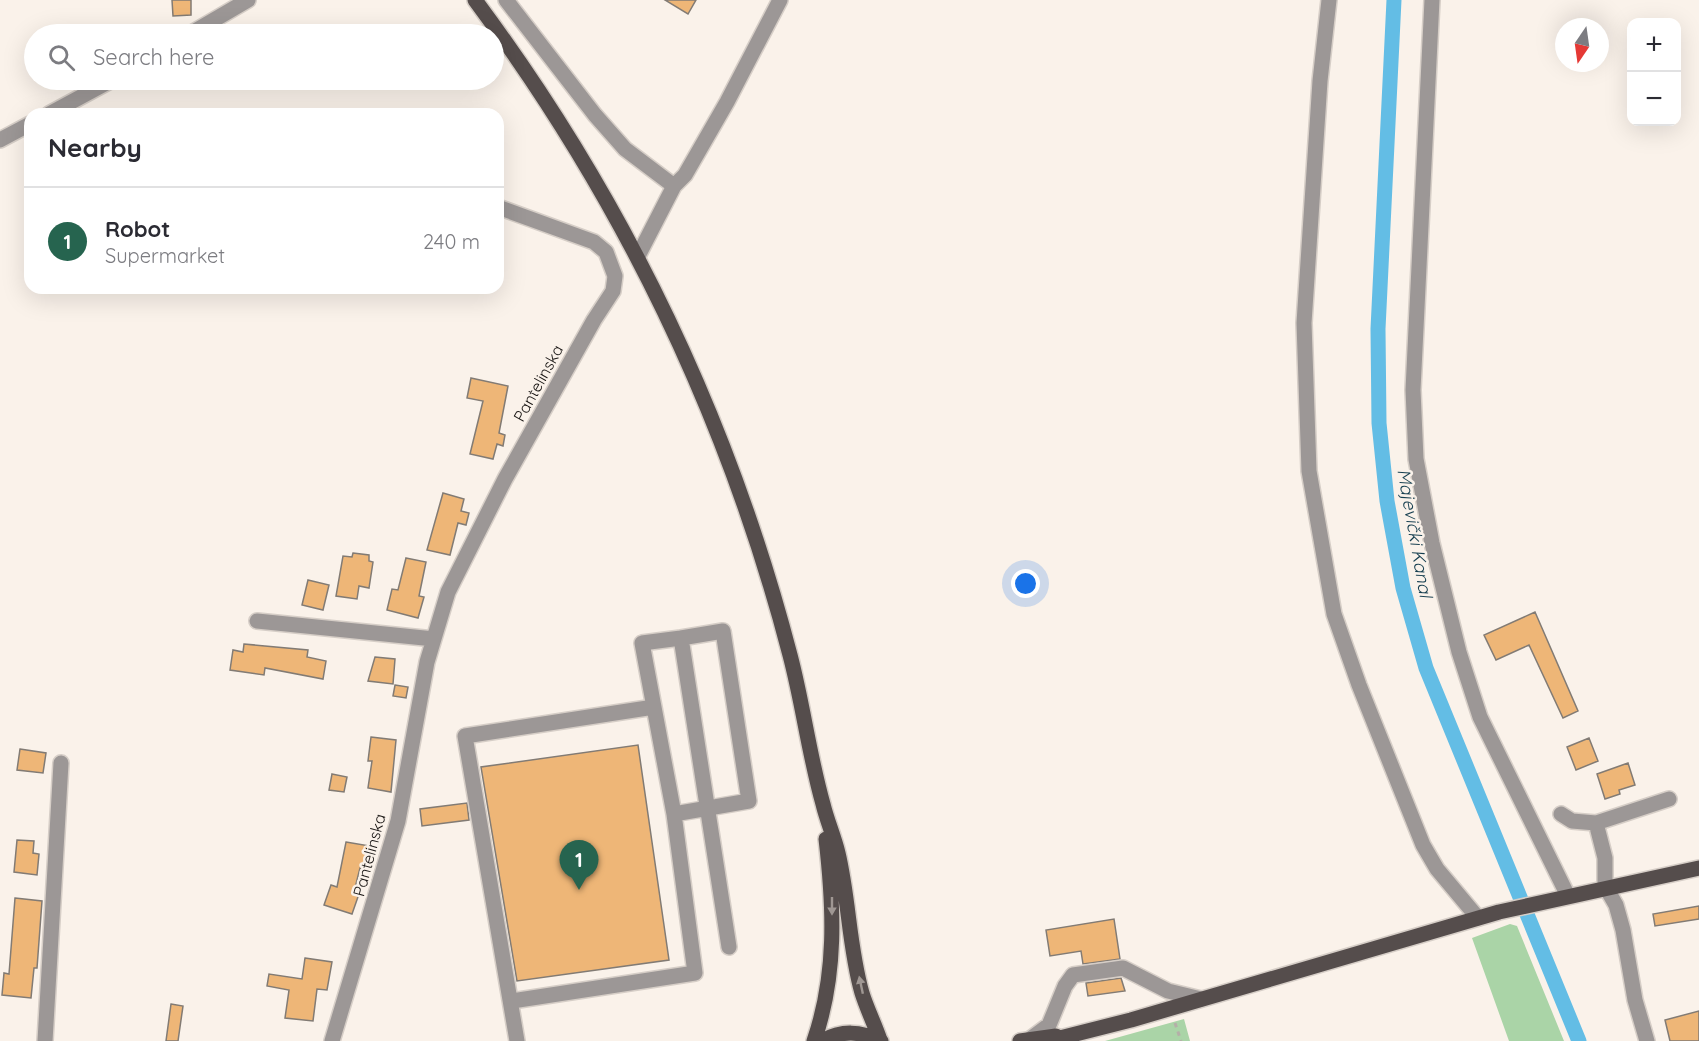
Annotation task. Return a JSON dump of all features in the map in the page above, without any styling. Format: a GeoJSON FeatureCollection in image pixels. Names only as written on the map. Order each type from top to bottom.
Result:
{"type":"FeatureCollection","features":[{"type":"Feature","properties":{"kind":"main road"},"geometry":{"type":"LineString","coordinates":[[475,0],[492,24]]}},
{"type":"Feature","properties":{"kind":"main road"},"geometry":{"type":"LineString","coordinates":[[504,42],[571,139],[638,256],[659,296],[707,402],[742,493],[791,656],[823,806],[833,897],[832,944],[830,983],[814,1041]]}},
{"type":"Feature","properties":{"kind":"main road"},"geometry":{"type":"LineString","coordinates":[[823,806],[838,852],[862,992],[881,1041]]}},
{"type":"Feature","properties":{"kind":"main road"},"geometry":{"type":"LineString","coordinates":[[1048,1041],[1171,1008],[1499,912],[1605,886],[1699,868]]}},
{"type":"Feature","properties":{"kind":"main road"},"geometry":{"type":"LineString","coordinates":[[822,1041],[837,1034],[852,1032],[881,1041]]}},
{"type":"Feature","properties":{"kind":"main road"},"geometry":{"type":"LineString","coordinates":[[1025,1040],[1074,1034]]}},
{"type":"Feature","properties":{"kind":"street"},"geometry":{"type":"LineString","coordinates":[[207,24],[248,0]]}},
{"type":"Feature","properties":{"kind":"street"},"geometry":{"type":"LineString","coordinates":[[506,0],[595,115],[625,149],[674,186]]}},
{"type":"Feature","properties":{"kind":"street"},"geometry":{"type":"LineString","coordinates":[[638,256],[674,186],[685,175],[717,120],[780,0]]}},
{"type":"Feature","properties":{"kind":"street"},"geometry":{"type":"LineString","coordinates":[[1329,0],[1319,92],[1304,323],[1309,471],[1320,546],[1334,614],[1359,685],[1423,845],[1437,869],[1478,918]]}},
{"type":"Feature","properties":{"kind":"street"},"geometry":{"type":"LineString","coordinates":[[1432,0],[1413,390],[1416,459],[1432,543],[1459,652],[1480,717],[1568,896]]}},
{"type":"Feature","properties":{"kind":"street"},"geometry":{"type":"LineString","coordinates":[[60,108],[93,90]]}},
{"type":"Feature","properties":{"kind":"street"},"geometry":{"type":"LineString","coordinates":[[0,140],[24,127]]}},
{"type":"Feature","properties":{"kind":"street","name":"Pantelinska"},"geometry":{"type":"LineString","coordinates":[[332,1041],[398,820],[427,662],[448,592],[506,479],[594,320],[613,291],[615,276],[606,252],[594,242],[504,209]]}},
{"type":"Feature","properties":{"kind":"street"},"geometry":{"type":"LineString","coordinates":[[257,621],[434,639]]}},
{"type":"Feature","properties":{"kind":"street"},"geometry":{"type":"LineString","coordinates":[[512,1001],[695,973],[674,814],[642,643],[723,631],[749,801],[674,814]]}},
{"type":"Feature","properties":{"kind":"street"},"geometry":{"type":"LineString","coordinates":[[681,638],[729,947]]}},
{"type":"Feature","properties":{"kind":"street"},"geometry":{"type":"LineString","coordinates":[[517,1041],[465,736],[654,707]]}},
{"type":"Feature","properties":{"kind":"street"},"geometry":{"type":"LineString","coordinates":[[45,1041],[61,763]]}},
{"type":"Feature","properties":{"kind":"street"},"geometry":{"type":"LineString","coordinates":[[1561,814],[1572,821],[1596,823],[1669,800]]}},
{"type":"Feature","properties":{"kind":"street"},"geometry":{"type":"LineString","coordinates":[[1596,823],[1605,858],[1605,886],[1616,905],[1623,930],[1635,1000],[1647,1041]]}},
{"type":"Feature","properties":{"kind":"street"},"geometry":{"type":"LineString","coordinates":[[1025,1040],[1049,1025],[1065,986],[1073,975],[1123,968],[1168,991],[1201,999]]}},
{"type":"Feature","properties":{"kind":"path"},"geometry":{"type":"LineString","coordinates":[[1171,1008],[1181,1041]]}},
{"type":"Feature","properties":{"kind":"green space"},"geometry":{"type":"Polygon","coordinates":[[[1510,924],[1517,926],[1564,1041],[1509,1041],[1472,938],[1510,924]]]}},
{"type":"Feature","properties":{"kind":"green space"},"geometry":{"type":"Polygon","coordinates":[[[1184,1019],[1190,1041],[1105,1041],[1184,1019]]]}},
{"type":"Feature","properties":{"kind":"building"},"geometry":{"type":"Polygon","coordinates":[[[172,0],[191,0],[191,15],[173,16],[172,0]]]}},
{"type":"Feature","properties":{"kind":"building"},"geometry":{"type":"Polygon","coordinates":[[[665,0],[696,0],[688,14],[665,0]]]}},
{"type":"Feature","properties":{"kind":"building"},"geometry":{"type":"Polygon","coordinates":[[[471,378],[508,386],[499,433],[505,435],[503,446],[497,444],[493,459],[470,454],[483,401],[467,398],[471,378]]]}},
{"type":"Feature","properties":{"kind":"building"},"geometry":{"type":"Polygon","coordinates":[[[443,493],[464,499],[461,511],[469,513],[466,525],[458,523],[450,555],[427,550],[443,493]]]}},
{"type":"Feature","properties":{"kind":"building"},"geometry":{"type":"Polygon","coordinates":[[[353,553],[369,555],[369,561],[373,562],[369,588],[359,586],[357,599],[336,596],[343,556],[352,557],[353,553]]]}},
{"type":"Feature","properties":{"kind":"building"},"geometry":{"type":"Polygon","coordinates":[[[406,558],[426,562],[419,596],[424,597],[418,618],[387,610],[392,589],[398,590],[406,558]]]}},
{"type":"Feature","properties":{"kind":"building"},"geometry":{"type":"Polygon","coordinates":[[[308,580],[329,585],[323,610],[302,605],[308,580]]]}},
{"type":"Feature","properties":{"kind":"building"},"geometry":{"type":"Polygon","coordinates":[[[1535,612],[1578,711],[1563,718],[1529,645],[1496,660],[1484,635],[1535,612]]]}},
{"type":"Feature","properties":{"kind":"building"},"geometry":{"type":"Polygon","coordinates":[[[244,644],[308,650],[307,657],[326,661],[323,679],[265,668],[264,675],[230,670],[233,650],[243,652],[244,644]]]}},
{"type":"Feature","properties":{"kind":"building"},"geometry":{"type":"Polygon","coordinates":[[[375,657],[395,659],[393,684],[368,681],[375,657]]]}},
{"type":"Feature","properties":{"kind":"building"},"geometry":{"type":"Polygon","coordinates":[[[395,685],[408,687],[406,698],[393,696],[395,685]]]}},
{"type":"Feature","properties":{"kind":"building"},"geometry":{"type":"Polygon","coordinates":[[[371,737],[396,740],[391,792],[368,788],[372,761],[368,761],[371,737]]]}},
{"type":"Feature","properties":{"kind":"building"},"geometry":{"type":"Polygon","coordinates":[[[1589,738],[1598,761],[1576,770],[1567,747],[1589,738]]]}},
{"type":"Feature","properties":{"kind":"building"},"geometry":{"type":"Polygon","coordinates":[[[638,745],[669,960],[517,981],[481,767],[638,745]]]}},
{"type":"Feature","properties":{"kind":"building"},"geometry":{"type":"Polygon","coordinates":[[[20,749],[46,753],[43,773],[17,770],[20,749]]]}},
{"type":"Feature","properties":{"kind":"building"},"geometry":{"type":"Polygon","coordinates":[[[1628,763],[1635,785],[1619,790],[1620,794],[1605,799],[1597,774],[1628,763]]]}},
{"type":"Feature","properties":{"kind":"building"},"geometry":{"type":"Polygon","coordinates":[[[332,774],[347,777],[344,792],[329,790],[332,774]]]}},
{"type":"Feature","properties":{"kind":"building"},"geometry":{"type":"Polygon","coordinates":[[[467,803],[469,820],[422,826],[420,809],[467,803]]]}},
{"type":"Feature","properties":{"kind":"building"},"geometry":{"type":"Polygon","coordinates":[[[17,840],[34,841],[33,853],[39,854],[37,875],[14,872],[17,840]]]}},
{"type":"Feature","properties":{"kind":"building"},"geometry":{"type":"Polygon","coordinates":[[[346,842],[370,846],[366,869],[360,868],[354,892],[359,894],[352,914],[324,905],[331,885],[337,887],[346,842]]]}},
{"type":"Feature","properties":{"kind":"building"},"geometry":{"type":"Polygon","coordinates":[[[15,898],[42,901],[37,968],[34,968],[31,998],[2,995],[4,973],[9,974],[15,898]]]}},
{"type":"Feature","properties":{"kind":"building"},"geometry":{"type":"Polygon","coordinates":[[[1699,906],[1699,919],[1655,926],[1653,914],[1699,906]]]}},
{"type":"Feature","properties":{"kind":"building"},"geometry":{"type":"Polygon","coordinates":[[[1114,919],[1120,959],[1083,964],[1081,951],[1050,956],[1046,930],[1114,919]]]}},
{"type":"Feature","properties":{"kind":"building"},"geometry":{"type":"Polygon","coordinates":[[[305,958],[332,962],[327,990],[317,989],[313,1021],[285,1018],[289,990],[267,986],[269,974],[302,979],[305,958]]]}},
{"type":"Feature","properties":{"kind":"building"},"geometry":{"type":"Polygon","coordinates":[[[1121,978],[1125,991],[1088,996],[1086,983],[1121,978]]]}},
{"type":"Feature","properties":{"kind":"building"},"geometry":{"type":"Polygon","coordinates":[[[171,1004],[183,1006],[178,1041],[166,1041],[171,1004]]]}},
{"type":"Feature","properties":{"kind":"building"},"geometry":{"type":"Polygon","coordinates":[[[1699,1011],[1699,1041],[1670,1041],[1665,1020],[1699,1011]]]}},
{"type":"Feature","properties":{"kind":"waterway","name":"Majevički Kanal"},"geometry":{"type":"LineString","coordinates":[[1394,0],[1378,329],[1379,423],[1387,501],[1403,588],[1426,668],[1579,1041]]}},
{"type":"Feature","properties":{"kind":"place","name":"Robot"},"geometry":{"type":"Point","coordinates":[579,890]}}]}
